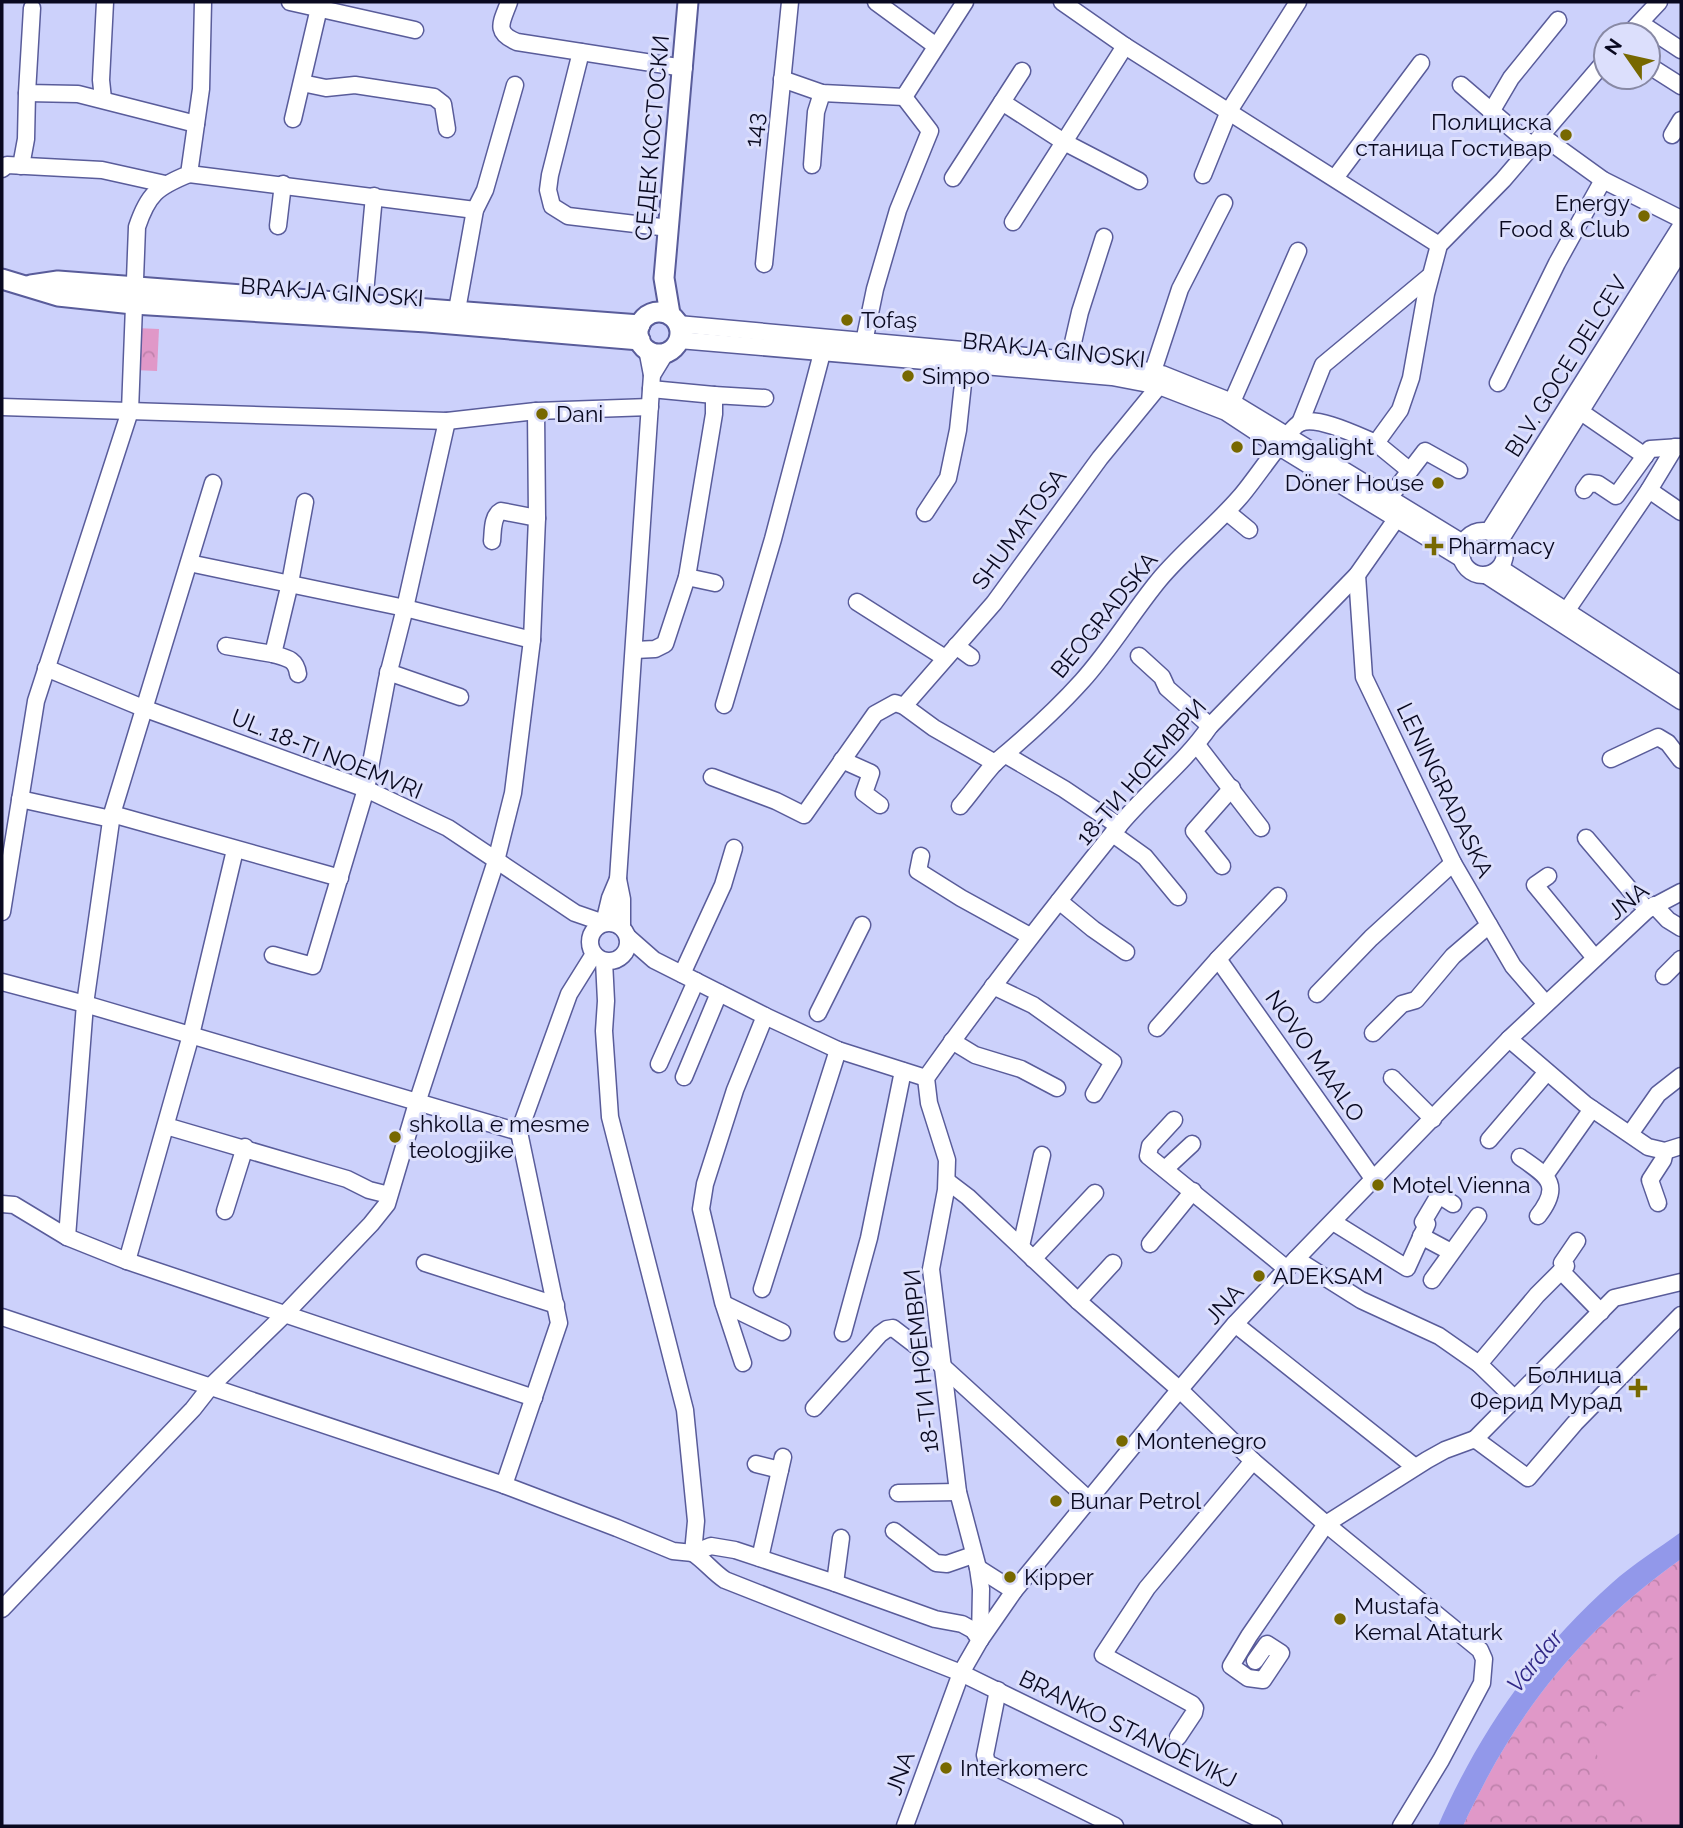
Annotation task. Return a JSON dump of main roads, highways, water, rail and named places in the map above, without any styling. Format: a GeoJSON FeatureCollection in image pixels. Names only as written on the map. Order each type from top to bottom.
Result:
{"type":"FeatureCollection","features":[{"type":"Feature","properties":{"kind":"main road","name":"СЕДЕК КОСТОСКИ"},"geometry":{"type":"LineString","coordinates":[[658,333],[688,2]]}},
{"type":"Feature","properties":{"kind":"main road"},"geometry":{"type":"LineString","coordinates":[[2,279],[23,286]]}},
{"type":"Feature","properties":{"kind":"main road","name":"BRAKJA GINOSKI"},"geometry":{"type":"LineString","coordinates":[[2,286],[23,286],[58,296],[364,304],[457,310],[658,333]]}},
{"type":"Feature","properties":{"kind":"main road","name":"BRAKJA GINOSKI"},"geometry":{"type":"LineString","coordinates":[[134,296],[427,322],[658,333]]}},
{"type":"Feature","properties":{"kind":"water"},"geometry":{"type":"Polygon","coordinates":[[[1681,1532],[1681,1559],[1622,1605],[1596,1630],[1526,1714],[1487,1778],[1463,1826],[1438,1826],[1471,1759],[1534,1665],[1558,1636],[1612,1583],[1681,1532]]]}},
{"type":"Feature","properties":{"kind":"place","name":"Полициска станица Гостивар"},"geometry":{"type":"Point","coordinates":[1566,135]}},
{"type":"Feature","properties":{"kind":"place","name":"Energy Food & Club"},"geometry":{"type":"Point","coordinates":[1644,216]}},
{"type":"Feature","properties":{"kind":"place","name":"Tofaş"},"geometry":{"type":"Point","coordinates":[847,320]}},
{"type":"Feature","properties":{"kind":"place","name":"Simpo"},"geometry":{"type":"Point","coordinates":[908,376]}},
{"type":"Feature","properties":{"kind":"place","name":"Dani"},"geometry":{"type":"Point","coordinates":[542,414]}},
{"type":"Feature","properties":{"kind":"place","name":"Damgalight"},"geometry":{"type":"Point","coordinates":[1237,447]}},
{"type":"Feature","properties":{"kind":"place","name":"Döner House"},"geometry":{"type":"Point","coordinates":[1438,483]}},
{"type":"Feature","properties":{"kind":"place","name":"Pharmacy"},"geometry":{"type":"Point","coordinates":[1434,546]}},
{"type":"Feature","properties":{"kind":"place","name":"shkolla e mesme teologjike"},"geometry":{"type":"Point","coordinates":[395,1137]}},
{"type":"Feature","properties":{"kind":"place","name":"Motel Vienna"},"geometry":{"type":"Point","coordinates":[1378,1185]}},
{"type":"Feature","properties":{"kind":"place","name":"ADEKSAM"},"geometry":{"type":"Point","coordinates":[1259,1276]}},
{"type":"Feature","properties":{"kind":"place","name":"Болница Ферид Мурад"},"geometry":{"type":"Point","coordinates":[1638,1388]}},
{"type":"Feature","properties":{"kind":"place","name":"Montenegro"},"geometry":{"type":"Point","coordinates":[1122,1441]}},
{"type":"Feature","properties":{"kind":"place","name":"Bunar Petrol"},"geometry":{"type":"Point","coordinates":[1056,1501]}},
{"type":"Feature","properties":{"kind":"place","name":"Kipper"},"geometry":{"type":"Point","coordinates":[1010,1577]}},
{"type":"Feature","properties":{"kind":"place","name":"Mustafa Kemal Ataturk"},"geometry":{"type":"Point","coordinates":[1340,1619]}},
{"type":"Feature","properties":{"kind":"place","name":"Interkomerc"},"geometry":{"type":"Point","coordinates":[946,1768]}},
{"type":"Feature","properties":{"kind":"water label","name":"Vardar"},"geometry":{"type":"Point","coordinates":[1535,1661]}}]}
